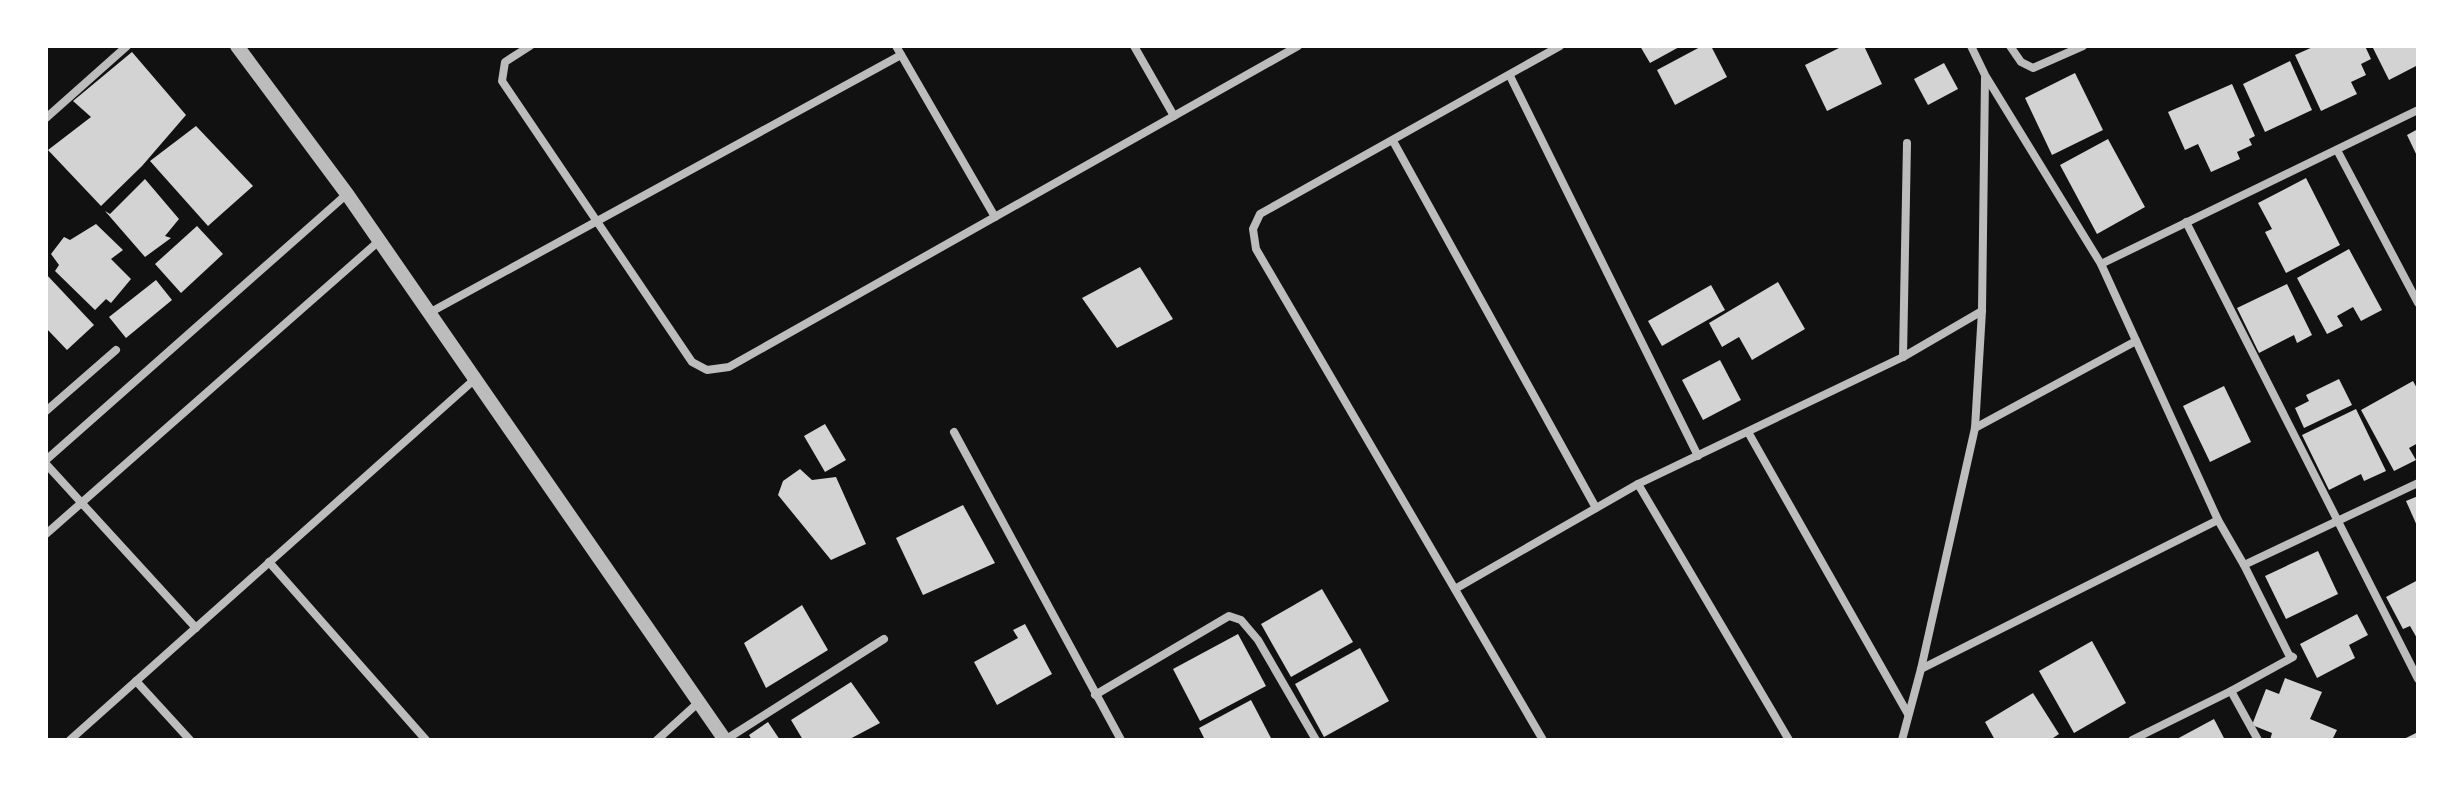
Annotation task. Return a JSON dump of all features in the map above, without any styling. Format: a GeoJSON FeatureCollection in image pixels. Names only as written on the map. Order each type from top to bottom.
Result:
{"type":"FeatureCollection","features":[{"type":"Feature","properties":{"kind":"street"},"geometry":{"type":"LineString","coordinates":[[46,118],[127,46]]}},
{"type":"Feature","properties":{"kind":"street"},"geometry":{"type":"LineString","coordinates":[[237,46],[347,194],[725,740],[884,639]]}},
{"type":"Feature","properties":{"kind":"street"},"geometry":{"type":"LineString","coordinates":[[530,46],[505,62],[502,81],[692,362],[707,370],[729,367],[1298,46]]}},
{"type":"Feature","properties":{"kind":"street"},"geometry":{"type":"LineString","coordinates":[[896,46],[995,217]]}},
{"type":"Feature","properties":{"kind":"street"},"geometry":{"type":"LineString","coordinates":[[1134,46],[1174,116]]}},
{"type":"Feature","properties":{"kind":"street"},"geometry":{"type":"LineString","coordinates":[[1543,740],[1256,249],[1253,229],[1260,214],[1560,46]]}},
{"type":"Feature","properties":{"kind":"street"},"geometry":{"type":"LineString","coordinates":[[1971,46],[1985,75],[2101,264],[2218,520],[2289,655],[2293,657],[2132,740]]}},
{"type":"Feature","properties":{"kind":"street"},"geometry":{"type":"LineString","coordinates":[[2010,46],[2021,62],[2033,68],[2083,46]]}},
{"type":"Feature","properties":{"kind":"street"},"geometry":{"type":"LineString","coordinates":[[429,313],[901,55]]}},
{"type":"Feature","properties":{"kind":"street"},"geometry":{"type":"LineString","coordinates":[[1902,740],[1975,428],[1982,311],[1985,75]]}},
{"type":"Feature","properties":{"kind":"street"},"geometry":{"type":"LineString","coordinates":[[1510,76],[1698,456]]}},
{"type":"Feature","properties":{"kind":"street"},"geometry":{"type":"LineString","coordinates":[[2101,264],[2418,110]]}},
{"type":"Feature","properties":{"kind":"street"},"geometry":{"type":"LineString","coordinates":[[1393,141],[1596,508]]}},
{"type":"Feature","properties":{"kind":"street"},"geometry":{"type":"LineString","coordinates":[[1903,357],[1907,143]]}},
{"type":"Feature","properties":{"kind":"street"},"geometry":{"type":"LineString","coordinates":[[2337,150],[2418,303]]}},
{"type":"Feature","properties":{"kind":"street"},"geometry":{"type":"LineString","coordinates":[[196,628],[46,462],[347,194]]}},
{"type":"Feature","properties":{"kind":"street"},"geometry":{"type":"LineString","coordinates":[[2186,222],[2418,679]]}},
{"type":"Feature","properties":{"kind":"street"},"geometry":{"type":"LineString","coordinates":[[46,534],[379,241]]}},
{"type":"Feature","properties":{"kind":"street"},"geometry":{"type":"LineString","coordinates":[[1455,589],[1638,484],[1903,357],[1982,311]]}},
{"type":"Feature","properties":{"kind":"street"},"geometry":{"type":"LineString","coordinates":[[1975,428],[2136,341]]}},
{"type":"Feature","properties":{"kind":"street"},"geometry":{"type":"LineString","coordinates":[[46,411],[116,350]]}},
{"type":"Feature","properties":{"kind":"street"},"geometry":{"type":"LineString","coordinates":[[70,740],[475,379]]}},
{"type":"Feature","properties":{"kind":"street"},"geometry":{"type":"LineString","coordinates":[[954,432],[1121,740]]}},
{"type":"Feature","properties":{"kind":"street"},"geometry":{"type":"LineString","coordinates":[[1748,432],[1908,714]]}},
{"type":"Feature","properties":{"kind":"street"},"geometry":{"type":"LineString","coordinates":[[2244,565],[2418,483]]}},
{"type":"Feature","properties":{"kind":"street"},"geometry":{"type":"LineString","coordinates":[[1638,484],[1789,740]]}},
{"type":"Feature","properties":{"kind":"street"},"geometry":{"type":"LineString","coordinates":[[1921,669],[2218,520]]}},
{"type":"Feature","properties":{"kind":"street"},"geometry":{"type":"LineString","coordinates":[[269,562],[426,740]]}},
{"type":"Feature","properties":{"kind":"street"},"geometry":{"type":"LineString","coordinates":[[1095,695],[1229,616],[1241,620],[1258,640],[1314,739]]}},
{"type":"Feature","properties":{"kind":"street"},"geometry":{"type":"LineString","coordinates":[[136,681],[190,740]]}},
{"type":"Feature","properties":{"kind":"street"},"geometry":{"type":"LineString","coordinates":[[2231,691],[2258,740]]}},
{"type":"Feature","properties":{"kind":"street"},"geometry":{"type":"LineString","coordinates":[[657,740],[699,702]]}},
{"type":"Feature","properties":{"kind":"building"},"geometry":{"type":"Polygon","coordinates":[[[1640,46],[1681,46],[1650,63],[1640,46]]]}},
{"type":"Feature","properties":{"kind":"building"},"geometry":{"type":"Polygon","coordinates":[[[1702,46],[1711,46],[1727,77],[1675,105],[1657,70],[1702,46]]]}},
{"type":"Feature","properties":{"kind":"building"},"geometry":{"type":"Polygon","coordinates":[[[1843,46],[1864,46],[1882,84],[1827,111],[1805,65],[1843,46]]]}},
{"type":"Feature","properties":{"kind":"building"},"geometry":{"type":"Polygon","coordinates":[[[2315,46],[2365,46],[2371,59],[2361,64],[2366,75],[2351,82],[2357,94],[2321,111],[2295,55],[2315,46]]]}},
{"type":"Feature","properties":{"kind":"building"},"geometry":{"type":"Polygon","coordinates":[[[2372,46],[2418,46],[2418,65],[2389,80],[2372,46]]]}},
{"type":"Feature","properties":{"kind":"building"},"geometry":{"type":"Polygon","coordinates":[[[132,52],[186,115],[142,166],[101,206],[48,150],[91,117],[73,101],[132,52]]]}},
{"type":"Feature","properties":{"kind":"building"},"geometry":{"type":"Polygon","coordinates":[[[2290,61],[2312,110],[2265,132],[2243,84],[2290,61]]]}},
{"type":"Feature","properties":{"kind":"building"},"geometry":{"type":"Polygon","coordinates":[[[1944,63],[1958,89],[1928,105],[1914,79],[1944,63]]]}},
{"type":"Feature","properties":{"kind":"building"},"geometry":{"type":"Polygon","coordinates":[[[2075,73],[2103,130],[2052,155],[2025,98],[2075,73]]]}},
{"type":"Feature","properties":{"kind":"building"},"geometry":{"type":"Polygon","coordinates":[[[2232,84],[2255,136],[2249,139],[2252,145],[2237,152],[2240,159],[2211,172],[2198,144],[2185,150],[2168,112],[2232,84]]]}},
{"type":"Feature","properties":{"kind":"building"},"geometry":{"type":"Polygon","coordinates":[[[196,126],[253,186],[208,226],[150,161],[196,126]]]}},
{"type":"Feature","properties":{"kind":"building"},"geometry":{"type":"Polygon","coordinates":[[[2418,129],[2418,158],[2407,135],[2418,129]]]}},
{"type":"Feature","properties":{"kind":"building"},"geometry":{"type":"Polygon","coordinates":[[[2108,139],[2145,207],[2097,234],[2060,165],[2108,139]]]}},
{"type":"Feature","properties":{"kind":"building"},"geometry":{"type":"Polygon","coordinates":[[[2306,178],[2340,245],[2286,273],[2265,232],[2272,229],[2258,203],[2306,178]]]}},
{"type":"Feature","properties":{"kind":"building"},"geometry":{"type":"Polygon","coordinates":[[[145,179],[179,219],[165,236],[171,238],[145,257],[105,211],[110,214],[145,179]]]}},
{"type":"Feature","properties":{"kind":"building"},"geometry":{"type":"Polygon","coordinates":[[[96,224],[123,250],[111,259],[131,279],[111,303],[106,299],[95,310],[55,271],[59,265],[51,254],[64,237],[70,240],[96,224]]]}},
{"type":"Feature","properties":{"kind":"building"},"geometry":{"type":"Polygon","coordinates":[[[197,226],[223,254],[181,293],[155,264],[197,226]]]}},
{"type":"Feature","properties":{"kind":"building"},"geometry":{"type":"Polygon","coordinates":[[[2349,249],[2382,310],[2361,321],[2353,307],[2337,316],[2343,326],[2327,334],[2297,278],[2349,249]]]}},
{"type":"Feature","properties":{"kind":"building"},"geometry":{"type":"Polygon","coordinates":[[[1140,267],[1173,319],[1117,348],[1082,298],[1140,267]]]}},
{"type":"Feature","properties":{"kind":"building"},"geometry":{"type":"Polygon","coordinates":[[[46,274],[94,325],[67,350],[46,328],[46,274]]]}},
{"type":"Feature","properties":{"kind":"building"},"geometry":{"type":"Polygon","coordinates":[[[156,280],[172,300],[126,338],[109,317],[156,280]]]}},
{"type":"Feature","properties":{"kind":"building"},"geometry":{"type":"Polygon","coordinates":[[[1778,282],[1805,329],[1752,360],[1739,337],[1722,347],[1709,323],[1778,282]]]}},
{"type":"Feature","properties":{"kind":"building"},"geometry":{"type":"Polygon","coordinates":[[[2287,284],[2312,335],[2297,343],[2294,335],[2259,353],[2237,308],[2287,284]]]}},
{"type":"Feature","properties":{"kind":"building"},"geometry":{"type":"Polygon","coordinates":[[[1711,285],[1725,310],[1662,346],[1648,321],[1711,285]]]}},
{"type":"Feature","properties":{"kind":"building"},"geometry":{"type":"Polygon","coordinates":[[[1720,360],[1741,400],[1703,420],[1682,380],[1720,360]]]}},
{"type":"Feature","properties":{"kind":"building"},"geometry":{"type":"Polygon","coordinates":[[[2339,379],[2352,405],[2304,428],[2295,408],[2309,401],[2306,395],[2339,379]]]}},
{"type":"Feature","properties":{"kind":"building"},"geometry":{"type":"Polygon","coordinates":[[[2413,381],[2418,390],[2418,443],[2409,448],[2416,460],[2394,471],[2361,410],[2413,381]]]}},
{"type":"Feature","properties":{"kind":"building"},"geometry":{"type":"Polygon","coordinates":[[[2224,386],[2251,442],[2210,462],[2183,406],[2224,386]]]}},
{"type":"Feature","properties":{"kind":"building"},"geometry":{"type":"Polygon","coordinates":[[[2356,409],[2386,471],[2364,481],[2361,474],[2329,490],[2302,435],[2356,409]]]}},
{"type":"Feature","properties":{"kind":"building"},"geometry":{"type":"Polygon","coordinates":[[[825,424],[846,460],[825,472],[804,436],[825,424]]]}},
{"type":"Feature","properties":{"kind":"building"},"geometry":{"type":"Polygon","coordinates":[[[800,469],[812,480],[836,477],[866,544],[831,560],[778,495],[783,481],[800,469]]]}},
{"type":"Feature","properties":{"kind":"building"},"geometry":{"type":"Polygon","coordinates":[[[2418,496],[2418,528],[2406,501],[2418,496]]]}},
{"type":"Feature","properties":{"kind":"building"},"geometry":{"type":"Polygon","coordinates":[[[963,505],[995,563],[923,595],[896,538],[963,505]]]}},
{"type":"Feature","properties":{"kind":"building"},"geometry":{"type":"Polygon","coordinates":[[[2318,551],[2338,594],[2286,619],[2265,576],[2318,551]]]}},
{"type":"Feature","properties":{"kind":"building"},"geometry":{"type":"Polygon","coordinates":[[[2418,580],[2418,640],[2410,626],[2403,629],[2386,597],[2418,580]]]}},
{"type":"Feature","properties":{"kind":"building"},"geometry":{"type":"Polygon","coordinates":[[[1322,589],[1353,642],[1291,677],[1261,624],[1322,589]]]}},
{"type":"Feature","properties":{"kind":"building"},"geometry":{"type":"Polygon","coordinates":[[[802,605],[828,650],[766,688],[744,643],[802,605]]]}},
{"type":"Feature","properties":{"kind":"building"},"geometry":{"type":"Polygon","coordinates":[[[2357,614],[2368,635],[2349,645],[2355,658],[2317,678],[2300,644],[2357,614]]]}},
{"type":"Feature","properties":{"kind":"building"},"geometry":{"type":"Polygon","coordinates":[[[1025,624],[1052,674],[997,705],[974,662],[1018,638],[1013,630],[1025,624]]]}},
{"type":"Feature","properties":{"kind":"building"},"geometry":{"type":"Polygon","coordinates":[[[1238,634],[1266,686],[1200,721],[1173,669],[1238,634]]]}},
{"type":"Feature","properties":{"kind":"building"},"geometry":{"type":"Polygon","coordinates":[[[2092,641],[2126,703],[2074,733],[2039,671],[2092,641]]]}},
{"type":"Feature","properties":{"kind":"building"},"geometry":{"type":"Polygon","coordinates":[[[1360,648],[1389,701],[1324,737],[1295,684],[1360,648]]]}},
{"type":"Feature","properties":{"kind":"building"},"geometry":{"type":"Polygon","coordinates":[[[2285,678],[2322,692],[2310,719],[2337,730],[2332,740],[2270,740],[2272,733],[2252,725],[2266,689],[2279,694],[2285,678]]]}},
{"type":"Feature","properties":{"kind":"building"},"geometry":{"type":"Polygon","coordinates":[[[851,682],[880,723],[848,740],[803,740],[791,720],[851,682]]]}},
{"type":"Feature","properties":{"kind":"building"},"geometry":{"type":"Polygon","coordinates":[[[2033,693],[2059,734],[2050,740],[1995,740],[1985,722],[2033,693]]]}},
{"type":"Feature","properties":{"kind":"building"},"geometry":{"type":"Polygon","coordinates":[[[1251,700],[1272,740],[1205,740],[1199,728],[1251,700]]]}},
{"type":"Feature","properties":{"kind":"building"},"geometry":{"type":"Polygon","coordinates":[[[2214,719],[2225,740],[2175,740],[2214,719]]]}},
{"type":"Feature","properties":{"kind":"building"},"geometry":{"type":"Polygon","coordinates":[[[768,722],[780,740],[752,740],[749,735],[768,722]]]}},
{"type":"Feature","properties":{"kind":"building"},"geometry":{"type":"Polygon","coordinates":[[[2418,732],[2418,740],[2402,740],[2418,732]]]}}]}
